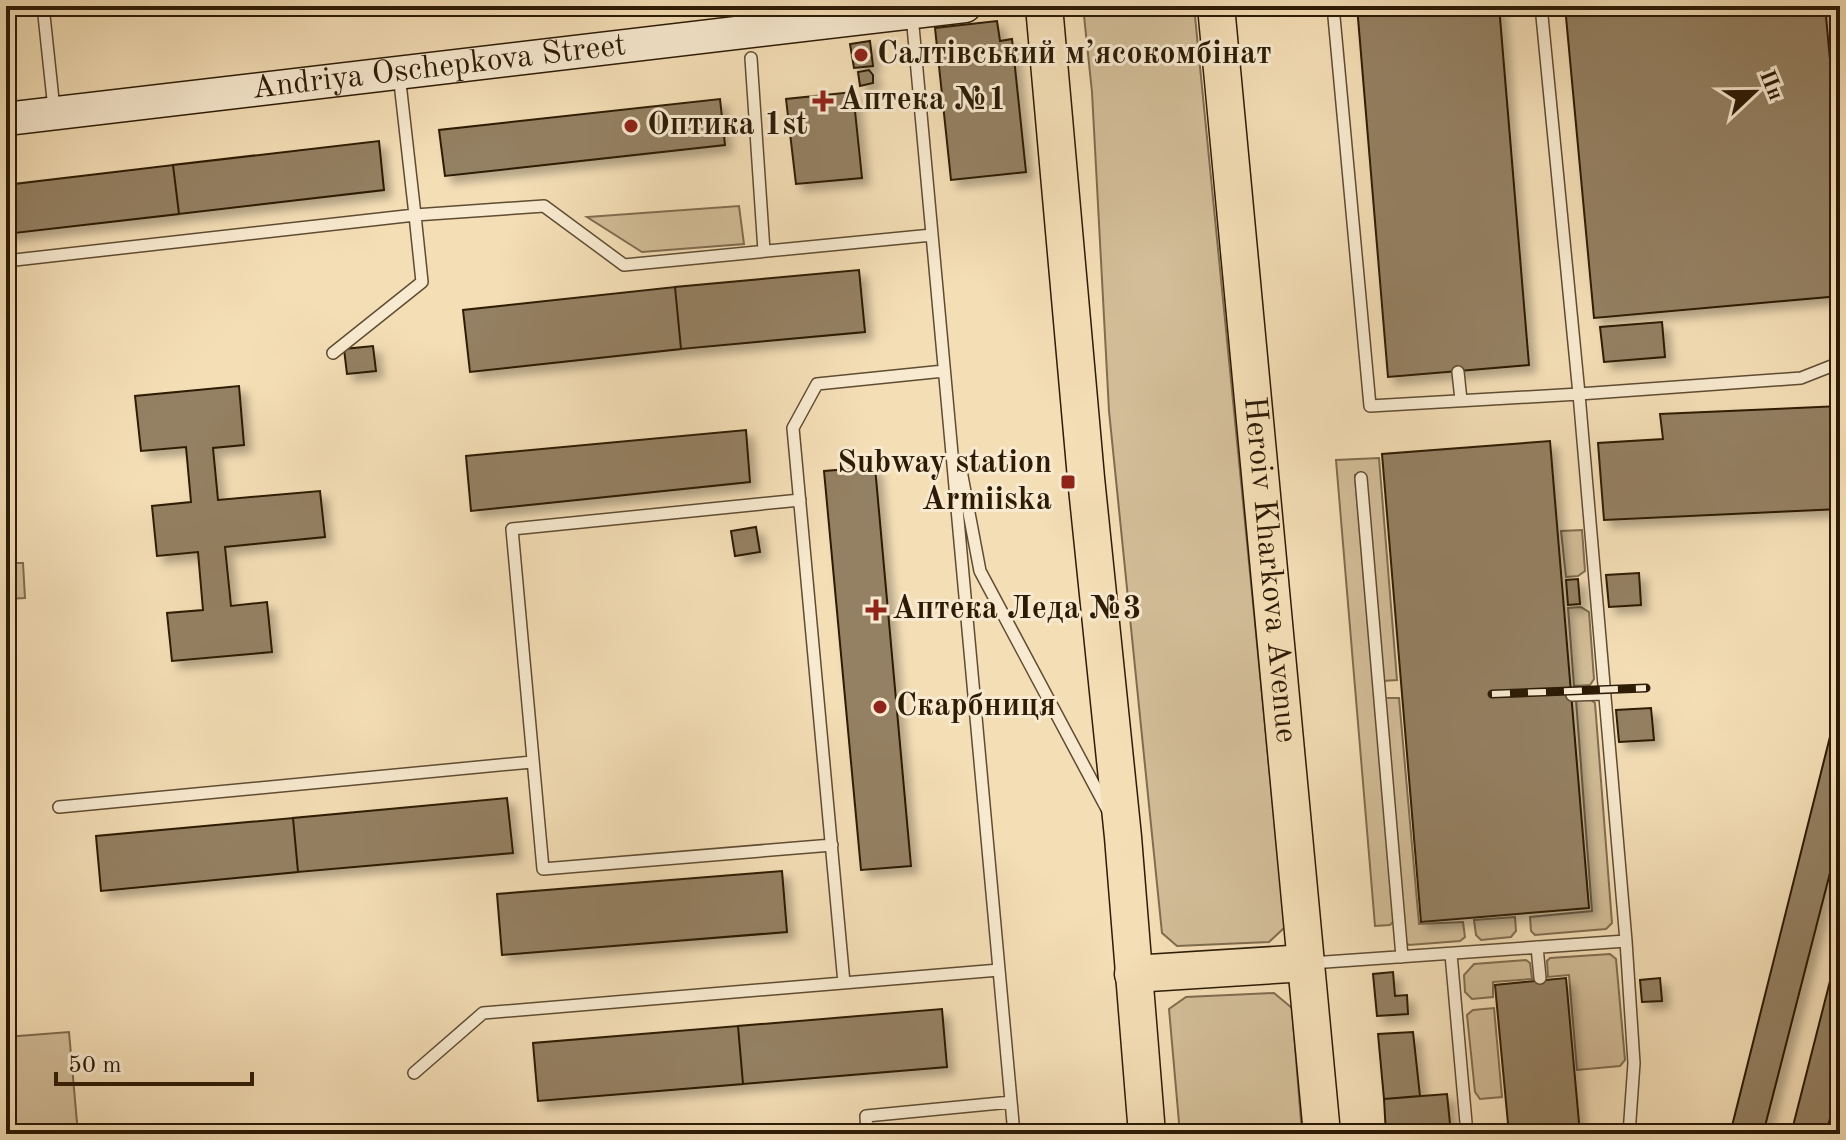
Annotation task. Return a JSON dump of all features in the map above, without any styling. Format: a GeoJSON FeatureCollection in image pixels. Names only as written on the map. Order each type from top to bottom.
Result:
{"type":"FeatureCollection","features":[{"type":"Feature","properties":{"kind":"main road"},"geometry":{"type":"LineString","coordinates":[[1044,6],[1086,478],[1123,837],[1147,1134]]}},
{"type":"Feature","properties":{"kind":"main road","name":"Heroiv Kharkova Avenue"},"geometry":{"type":"LineString","coordinates":[[1216,6],[1322,1134]]}},
{"type":"Feature","properties":{"kind":"main road"},"geometry":{"type":"LineString","coordinates":[[1133,974],[1306,963]]}},
{"type":"Feature","properties":{"kind":"street","name":"Andriya Oschepkova Street"},"geometry":{"type":"LineString","coordinates":[[6,119],[911,9],[965,6]]}},
{"type":"Feature","properties":{"kind":"lane"},"geometry":{"type":"LineString","coordinates":[[43,6],[55,113]]}},
{"type":"Feature","properties":{"kind":"lane"},"geometry":{"type":"LineString","coordinates":[[1333,6],[1370,406],[1801,378],[1834,365],[1840,357]]}},
{"type":"Feature","properties":{"kind":"lane"},"geometry":{"type":"LineString","coordinates":[[1541,6],[1579,394],[1626,941],[1634,1063],[1629,1134]]}},
{"type":"Feature","properties":{"kind":"lane"},"geometry":{"type":"LineString","coordinates":[[911,9],[1014,1134]]}},
{"type":"Feature","properties":{"kind":"lane"},"geometry":{"type":"LineString","coordinates":[[751,58],[764,251]]}},
{"type":"Feature","properties":{"kind":"lane"},"geometry":{"type":"LineString","coordinates":[[333,353],[422,282],[399,73]]}},
{"type":"Feature","properties":{"kind":"lane"},"geometry":{"type":"LineString","coordinates":[[6,261],[415,215],[544,206],[624,265],[932,235]]}},
{"type":"Feature","properties":{"kind":"lane"},"geometry":{"type":"LineString","coordinates":[[844,983],[793,428],[817,384],[944,371]]}},
{"type":"Feature","properties":{"kind":"lane"},"geometry":{"type":"LineString","coordinates":[[1458,372],[1461,400]]}},
{"type":"Feature","properties":{"kind":"lane"},"geometry":{"type":"LineString","coordinates":[[946,395],[980,571],[1123,837]]}},
{"type":"Feature","properties":{"kind":"lane"},"geometry":{"type":"LineString","coordinates":[[1361,478],[1402,957]]}},
{"type":"Feature","properties":{"kind":"lane"},"geometry":{"type":"LineString","coordinates":[[800,500],[512,529],[532,762],[543,869],[832,845]]}},
{"type":"Feature","properties":{"kind":"lane"},"geometry":{"type":"LineString","coordinates":[[1572,695],[1605,694]]}},
{"type":"Feature","properties":{"kind":"lane"},"geometry":{"type":"LineString","coordinates":[[59,807],[532,762]]}},
{"type":"Feature","properties":{"kind":"lane"},"geometry":{"type":"LineString","coordinates":[[1306,963],[1626,941]]}},
{"type":"Feature","properties":{"kind":"lane"},"geometry":{"type":"LineString","coordinates":[[1537,947],[1540,978]]}},
{"type":"Feature","properties":{"kind":"lane"},"geometry":{"type":"LineString","coordinates":[[1451,954],[1467,1134]]}},
{"type":"Feature","properties":{"kind":"lane"},"geometry":{"type":"LineString","coordinates":[[414,1073],[483,1013],[999,970]]}},
{"type":"Feature","properties":{"kind":"lane"},"geometry":{"type":"LineString","coordinates":[[867,1134],[866,1116],[1011,1102]]}},
{"type":"Feature","properties":{"kind":"shaded area"},"geometry":{"type":"Polygon","coordinates":[[[1083,6],[1194,6],[1285,927],[1269,942],[1177,946],[1162,933],[1109,411],[1092,92],[1083,6]]]}},
{"type":"Feature","properties":{"kind":"shaded area"},"geometry":{"type":"Polygon","coordinates":[[[739,206],[744,244],[642,252],[587,217],[739,206]]]}},
{"type":"Feature","properties":{"kind":"shaded area"},"geometry":{"type":"Polygon","coordinates":[[[1379,458],[1397,680],[1383,681],[1365,474],[1355,475],[1394,921],[1390,925],[1375,926],[1336,460],[1379,458]]]}},
{"type":"Feature","properties":{"kind":"shaded area"},"geometry":{"type":"Polygon","coordinates":[[[1582,530],[1585,571],[1578,576],[1566,577],[1561,531],[1582,530]]]}},
{"type":"Feature","properties":{"kind":"shaded area"},"geometry":{"type":"Polygon","coordinates":[[[6,563],[23,563],[25,598],[6,599],[6,563]]]}},
{"type":"Feature","properties":{"kind":"shaded area"},"geometry":{"type":"Polygon","coordinates":[[[1581,607],[1589,612],[1594,679],[1590,685],[1574,686],[1568,608],[1581,607]]]}},
{"type":"Feature","properties":{"kind":"shaded area"},"geometry":{"type":"Polygon","coordinates":[[[1383,698],[1399,698],[1419,924],[1463,922],[1465,937],[1460,941],[1409,945],[1404,941],[1383,698]]]}},
{"type":"Feature","properties":{"kind":"shaded area"},"geometry":{"type":"Polygon","coordinates":[[[1590,699],[1595,703],[1612,923],[1606,929],[1535,935],[1531,931],[1530,917],[1592,911],[1576,700],[1590,699]]]}},
{"type":"Feature","properties":{"kind":"shaded area"},"geometry":{"type":"Polygon","coordinates":[[[1515,917],[1516,931],[1511,937],[1481,940],[1476,935],[1474,920],[1515,917]]]}},
{"type":"Feature","properties":{"kind":"shaded area"},"geometry":{"type":"Polygon","coordinates":[[[1610,954],[1616,959],[1625,1060],[1620,1066],[1577,1070],[1569,975],[1548,977],[1547,961],[1550,958],[1610,954]]]}},
{"type":"Feature","properties":{"kind":"shaded area"},"geometry":{"type":"Polygon","coordinates":[[[1526,960],[1530,963],[1532,979],[1493,982],[1493,997],[1472,999],[1465,992],[1464,975],[1474,964],[1526,960]]]}},
{"type":"Feature","properties":{"kind":"shaded area"},"geometry":{"type":"Polygon","coordinates":[[[1274,993],[1292,1008],[1302,1134],[1180,1134],[1169,1009],[1186,997],[1274,993]]]}},
{"type":"Feature","properties":{"kind":"shaded area"},"geometry":{"type":"Polygon","coordinates":[[[1494,1008],[1502,1097],[1480,1099],[1475,1092],[1467,1015],[1473,1010],[1494,1008]]]}},
{"type":"Feature","properties":{"kind":"shaded area"},"geometry":{"type":"Polygon","coordinates":[[[69,1032],[78,1134],[6,1134],[6,1037],[69,1032]]]}},
{"type":"Feature","properties":{"kind":"building"},"geometry":{"type":"Polygon","coordinates":[[[1357,6],[1499,6],[1529,365],[1388,377],[1357,6]]]}},
{"type":"Feature","properties":{"kind":"building"},"geometry":{"type":"Polygon","coordinates":[[[1565,6],[1825,6],[1840,167],[1840,296],[1594,318],[1565,6]]]}},
{"type":"Feature","properties":{"kind":"building"},"geometry":{"type":"Polygon","coordinates":[[[997,21],[1000,41],[1012,39],[1026,172],[951,180],[935,28],[997,21]]]}},
{"type":"Feature","properties":{"kind":"building","name":"Салтівський мʼясокомбінат"},"geometry":{"type":"Polygon","coordinates":[[[870,41],[873,66],[854,68],[850,44],[870,41]]]}},
{"type":"Feature","properties":{"kind":"building"},"geometry":{"type":"Polygon","coordinates":[[[869,70],[873,83],[860,86],[858,72],[869,70]]]}},
{"type":"Feature","properties":{"kind":"building"},"geometry":{"type":"Polygon","coordinates":[[[853,92],[862,178],[796,184],[786,99],[853,92]]]}},
{"type":"Feature","properties":{"kind":"building"},"geometry":{"type":"Polygon","coordinates":[[[720,99],[725,145],[445,176],[439,130],[720,99]]]}},
{"type":"Feature","properties":{"kind":"building"},"geometry":{"type":"Polygon","coordinates":[[[379,141],[384,190],[179,214],[173,165],[379,141]]]}},
{"type":"Feature","properties":{"kind":"building"},"geometry":{"type":"Polygon","coordinates":[[[173,165],[179,214],[6,234],[6,185],[173,165]]]}},
{"type":"Feature","properties":{"kind":"building"},"geometry":{"type":"Polygon","coordinates":[[[859,270],[865,332],[681,349],[675,287],[859,270]]]}},
{"type":"Feature","properties":{"kind":"building"},"geometry":{"type":"Polygon","coordinates":[[[675,287],[681,349],[470,372],[463,310],[675,287]]]}},
{"type":"Feature","properties":{"kind":"building"},"geometry":{"type":"Polygon","coordinates":[[[1662,322],[1665,357],[1604,362],[1600,327],[1662,322]]]}},
{"type":"Feature","properties":{"kind":"building"},"geometry":{"type":"Polygon","coordinates":[[[373,346],[376,371],[347,374],[344,349],[373,346]]]}},
{"type":"Feature","properties":{"kind":"building"},"geometry":{"type":"Polygon","coordinates":[[[239,386],[244,445],[213,448],[218,500],[320,491],[325,537],[225,547],[231,606],[267,602],[272,652],[172,661],[167,613],[203,610],[198,552],[157,556],[152,506],[191,502],[186,447],[141,451],[135,396],[239,386]]]}},
{"type":"Feature","properties":{"kind":"building"},"geometry":{"type":"Polygon","coordinates":[[[1840,406],[1840,509],[1604,520],[1598,443],[1663,439],[1660,414],[1840,406]]]}},
{"type":"Feature","properties":{"kind":"building"},"geometry":{"type":"Polygon","coordinates":[[[746,430],[750,482],[471,511],[466,456],[746,430]]]}},
{"type":"Feature","properties":{"kind":"building"},"geometry":{"type":"Polygon","coordinates":[[[1550,441],[1589,908],[1421,922],[1382,454],[1550,441]]]}},
{"type":"Feature","properties":{"kind":"building"},"geometry":{"type":"Polygon","coordinates":[[[875,467],[911,866],[861,870],[824,471],[875,467]]]}},
{"type":"Feature","properties":{"kind":"building"},"geometry":{"type":"Polygon","coordinates":[[[756,527],[760,552],[735,556],[731,531],[756,527]]]}},
{"type":"Feature","properties":{"kind":"building"},"geometry":{"type":"Polygon","coordinates":[[[1639,573],[1641,605],[1609,607],[1606,575],[1639,573]]]}},
{"type":"Feature","properties":{"kind":"building"},"geometry":{"type":"Polygon","coordinates":[[[1578,579],[1580,604],[1568,605],[1566,580],[1578,579]]]}},
{"type":"Feature","properties":{"kind":"building"},"geometry":{"type":"Polygon","coordinates":[[[1840,697],[1840,834],[1763,1134],[1730,1134],[1840,697]]]}},
{"type":"Feature","properties":{"kind":"building"},"geometry":{"type":"Polygon","coordinates":[[[1651,708],[1654,740],[1619,742],[1616,710],[1651,708]]]}},
{"type":"Feature","properties":{"kind":"building"},"geometry":{"type":"Polygon","coordinates":[[[507,798],[513,853],[298,872],[293,818],[507,798]]]}},
{"type":"Feature","properties":{"kind":"building"},"geometry":{"type":"Polygon","coordinates":[[[293,818],[298,872],[101,891],[96,836],[293,818]]]}},
{"type":"Feature","properties":{"kind":"building"},"geometry":{"type":"Polygon","coordinates":[[[782,871],[787,932],[502,955],[497,894],[782,871]]]}},
{"type":"Feature","properties":{"kind":"building"},"geometry":{"type":"Polygon","coordinates":[[[1840,942],[1840,1080],[1826,1134],[1791,1134],[1840,942]]]}},
{"type":"Feature","properties":{"kind":"building"},"geometry":{"type":"Polygon","coordinates":[[[1393,972],[1395,996],[1407,995],[1408,1014],[1377,1016],[1373,974],[1393,972]]]}},
{"type":"Feature","properties":{"kind":"building"},"geometry":{"type":"Polygon","coordinates":[[[1566,978],[1580,1134],[1509,1134],[1495,985],[1566,978]]]}},
{"type":"Feature","properties":{"kind":"building"},"geometry":{"type":"Polygon","coordinates":[[[1660,978],[1662,1001],[1642,1002],[1640,980],[1660,978]]]}},
{"type":"Feature","properties":{"kind":"building"},"geometry":{"type":"Polygon","coordinates":[[[942,1009],[947,1067],[743,1084],[738,1026],[942,1009]]]}},
{"type":"Feature","properties":{"kind":"building"},"geometry":{"type":"Polygon","coordinates":[[[738,1026],[743,1084],[538,1101],[533,1043],[738,1026]]]}},
{"type":"Feature","properties":{"kind":"building"},"geometry":{"type":"Polygon","coordinates":[[[1413,1032],[1420,1096],[1384,1099],[1378,1034],[1413,1032]]]}},
{"type":"Feature","properties":{"kind":"building"},"geometry":{"type":"Polygon","coordinates":[[[1447,1094],[1451,1134],[1386,1134],[1384,1099],[1447,1094]]]}},
{"type":"Feature","properties":{"kind":"building"},"geometry":{"type":"Polygon","coordinates":[[[1655,1127],[1678,1130],[1678,1134],[1654,1134],[1655,1127]]]}},
{"type":"Feature","properties":{"kind":"railway"},"geometry":{"type":"LineString","coordinates":[[1492,694],[1646,688]]}},
{"type":"Feature","properties":{"kind":"place","name":"Салтівський мʼясокомбінат"},"geometry":{"type":"Point","coordinates":[861,55]}},
{"type":"Feature","properties":{"kind":"place","name":"Аптека №1"},"geometry":{"type":"Point","coordinates":[823,101]}},
{"type":"Feature","properties":{"kind":"place","name":"Оптика 1st"},"geometry":{"type":"Point","coordinates":[631,126]}},
{"type":"Feature","properties":{"kind":"place","name":"Subway station Armiiska"},"geometry":{"type":"Point","coordinates":[1068,482]}},
{"type":"Feature","properties":{"kind":"place","name":"Аптека Леда №3"},"geometry":{"type":"Point","coordinates":[876,610]}},
{"type":"Feature","properties":{"kind":"place","name":"Скарбниця"},"geometry":{"type":"Point","coordinates":[880,707]}}]}
